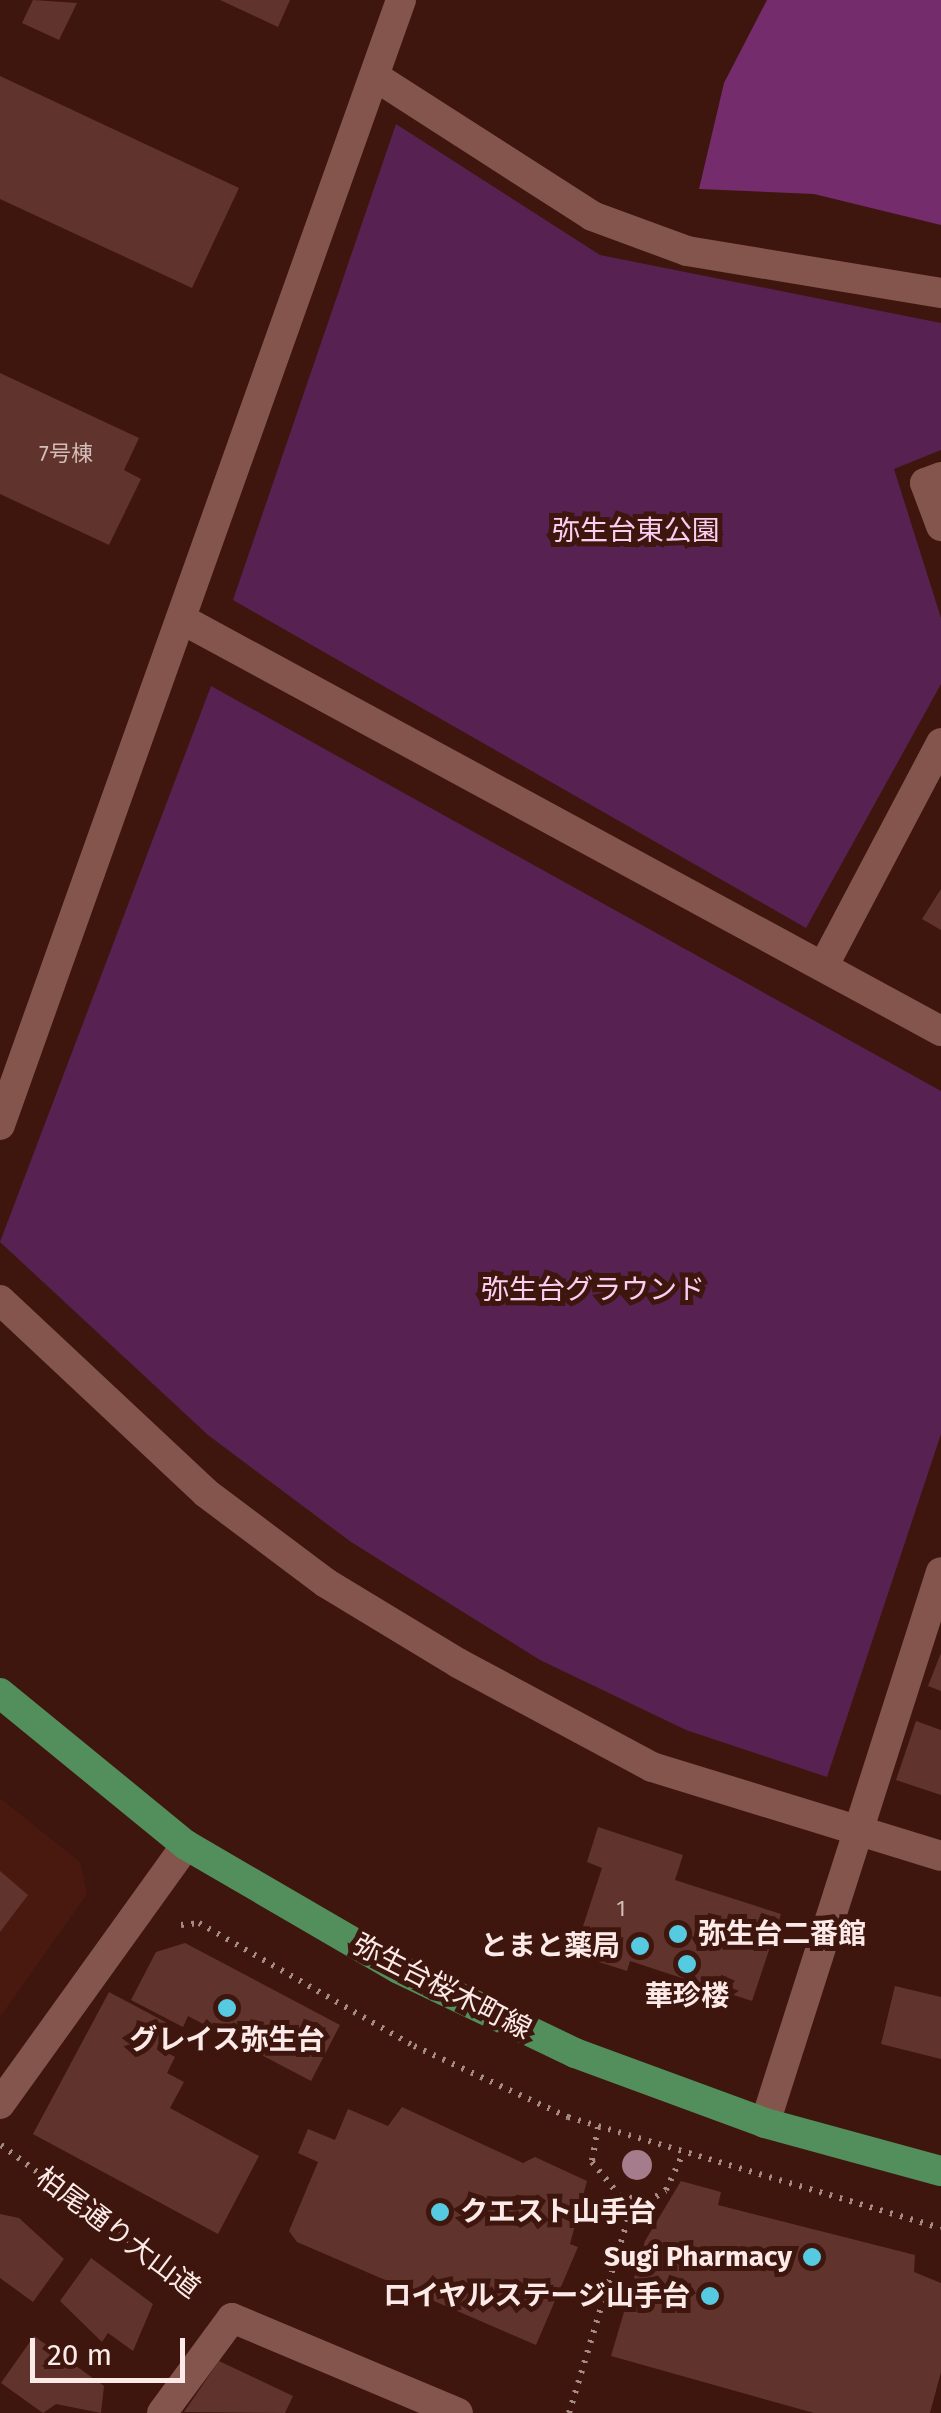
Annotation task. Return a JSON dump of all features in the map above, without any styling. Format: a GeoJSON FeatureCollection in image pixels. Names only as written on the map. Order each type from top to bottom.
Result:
{"type":"FeatureCollection","features":[{"type":"Feature","properties":{"kind":"main road","name":"弥生台桜木町線"},"geometry":{"type":"LineString","coordinates":[[0,1694],[186,1845],[416,1978],[575,2053],[765,2123],[941,2171]]}},
{"type":"Feature","properties":{"kind":"street"},"geometry":{"type":"LineString","coordinates":[[0,1125],[379,79],[401,0]]}},
{"type":"Feature","properties":{"kind":"street"},"geometry":{"type":"LineString","coordinates":[[379,79],[592,216],[687,251],[941,293]]}},
{"type":"Feature","properties":{"kind":"street"},"geometry":{"type":"LineString","coordinates":[[941,477],[926,483],[941,526]]}},
{"type":"Feature","properties":{"kind":"street"},"geometry":{"type":"LineString","coordinates":[[185,620],[941,1032]]}},
{"type":"Feature","properties":{"kind":"street"},"geometry":{"type":"LineString","coordinates":[[824,965],[941,744]]}},
{"type":"Feature","properties":{"kind":"street"},"geometry":{"type":"LineString","coordinates":[[0,1300],[206,1493],[326,1583],[652,1766],[852,1833],[941,1856]]}},
{"type":"Feature","properties":{"kind":"street"},"geometry":{"type":"LineString","coordinates":[[765,2123],[852,1833],[941,1572]]}},
{"type":"Feature","properties":{"kind":"street"},"geometry":{"type":"LineString","coordinates":[[0,2104],[186,1845]]}},
{"type":"Feature","properties":{"kind":"street"},"geometry":{"type":"LineString","coordinates":[[162,2413],[232,2318],[458,2413]]}},
{"type":"Feature","properties":{"kind":"path"},"geometry":{"type":"LineString","coordinates":[[140,1908],[168,1926],[200,1923],[414,2046],[598,2127],[682,2155],[941,2228]]}},
{"type":"Feature","properties":{"kind":"path"},"geometry":{"type":"LineString","coordinates":[[598,2127],[592,2162],[602,2181],[634,2199],[666,2190],[682,2155]]}},
{"type":"Feature","properties":{"kind":"path","name":"柏尾通り大山道"},"geometry":{"type":"LineString","coordinates":[[0,2144],[232,2318]]}},
{"type":"Feature","properties":{"kind":"path"},"geometry":{"type":"LineString","coordinates":[[570,2413],[634,2199]]}},
{"type":"Feature","properties":{"kind":"shaded area"},"geometry":{"type":"Polygon","coordinates":[[[767,0],[941,0],[941,225],[814,194],[699,189],[724,83],[767,0]]]}},
{"type":"Feature","properties":{"kind":"shaded area"},"geometry":{"type":"Polygon","coordinates":[[[0,1798],[80,1862],[87,1894],[0,2017],[0,1798]]]}},
{"type":"Feature","properties":{"kind":"green space","name":"弥生台東公園"},"geometry":{"type":"Polygon","coordinates":[[[396,124],[600,255],[941,323],[941,450],[894,469],[941,618],[941,684],[806,928],[233,600],[396,124]]]}},
{"type":"Feature","properties":{"kind":"green space","name":"弥生台グラウンド"},"geometry":{"type":"Polygon","coordinates":[[[211,686],[941,1091],[941,1434],[827,1777],[686,1730],[540,1660],[351,1542],[208,1435],[0,1242],[211,686]]]}},
{"type":"Feature","properties":{"kind":"building"},"geometry":{"type":"Polygon","coordinates":[[[33,0],[77,3],[59,40],[22,23],[33,0]]]}},
{"type":"Feature","properties":{"kind":"building"},"geometry":{"type":"Polygon","coordinates":[[[220,0],[290,0],[278,27],[220,0]]]}},
{"type":"Feature","properties":{"kind":"building"},"geometry":{"type":"Polygon","coordinates":[[[0,76],[239,188],[192,288],[0,199],[0,76]]]}},
{"type":"Feature","properties":{"kind":"building"},"geometry":{"type":"Polygon","coordinates":[[[0,373],[139,438],[124,470],[141,479],[109,545],[0,494],[0,373]]]}},
{"type":"Feature","properties":{"kind":"building"},"geometry":{"type":"Polygon","coordinates":[[[941,889],[941,930],[922,919],[941,889]]]}},
{"type":"Feature","properties":{"kind":"building"},"geometry":{"type":"Polygon","coordinates":[[[941,1653],[941,1691],[928,1686],[941,1653]]]}},
{"type":"Feature","properties":{"kind":"building"},"geometry":{"type":"Polygon","coordinates":[[[916,1721],[941,1730],[941,1795],[896,1780],[916,1721]]]}},
{"type":"Feature","properties":{"kind":"building","name":"弥生台二番館"},"geometry":{"type":"Polygon","coordinates":[[[598,1827],[683,1855],[675,1880],[781,1914],[752,2001],[630,1961],[627,1971],[574,1954],[602,1868],[587,1862],[598,1827]]]}},
{"type":"Feature","properties":{"kind":"building"},"geometry":{"type":"Polygon","coordinates":[[[0,1871],[28,1895],[0,1932],[0,1871]]]}},
{"type":"Feature","properties":{"kind":"building","name":"グレイス弥生台"},"geometry":{"type":"Polygon","coordinates":[[[185,1943],[340,2025],[311,2081],[188,2016],[183,2027],[131,2000],[156,1952],[185,1943]]]}},
{"type":"Feature","properties":{"kind":"building"},"geometry":{"type":"Polygon","coordinates":[[[895,1986],[941,1997],[941,2059],[881,2044],[895,1986]]]}},
{"type":"Feature","properties":{"kind":"building"},"geometry":{"type":"Polygon","coordinates":[[[109,1992],[169,2024],[157,2047],[175,2057],[167,2073],[184,2082],[170,2108],[259,2156],[218,2234],[33,2134],[109,1992]]]}},
{"type":"Feature","properties":{"kind":"building","name":"クエスト山手台"},"geometry":{"type":"Polygon","coordinates":[[[402,2107],[523,2163],[535,2157],[587,2181],[570,2244],[578,2247],[536,2345],[297,2242],[289,2231],[318,2162],[298,2153],[308,2129],[335,2140],[348,2109],[388,2126],[402,2107]]]}},
{"type":"Feature","properties":{"kind":"building","name":"ロイヤルステージ山手台"},"geometry":{"type":"Polygon","coordinates":[[[681,2181],[721,2192],[718,2205],[915,2255],[914,2272],[941,2283],[941,2372],[930,2413],[814,2413],[611,2356],[645,2241],[681,2181]]]}},
{"type":"Feature","properties":{"kind":"building"},"geometry":{"type":"Polygon","coordinates":[[[0,2214],[19,2218],[64,2259],[33,2302],[0,2278],[0,2214]]]}},
{"type":"Feature","properties":{"kind":"building"},"geometry":{"type":"Polygon","coordinates":[[[91,2258],[153,2304],[133,2351],[108,2333],[102,2342],[60,2301],[91,2258]]]}},
{"type":"Feature","properties":{"kind":"building"},"geometry":{"type":"Polygon","coordinates":[[[34,2336],[104,2386],[101,2413],[56,2404],[43,2413],[1,2383],[34,2336]]]}},
{"type":"Feature","properties":{"kind":"building"},"geometry":{"type":"Polygon","coordinates":[[[219,2361],[293,2396],[285,2413],[184,2412],[219,2361]]]}},
{"type":"Feature","properties":{"kind":"place","name":"弥生台二番館"},"geometry":{"type":"Point","coordinates":[678,1934]}},
{"type":"Feature","properties":{"kind":"place","name":"とまと薬局"},"geometry":{"type":"Point","coordinates":[640,1946]}},
{"type":"Feature","properties":{"kind":"place","name":"華珍楼"},"geometry":{"type":"Point","coordinates":[687,1964]}},
{"type":"Feature","properties":{"kind":"place","name":"グレイス弥生台"},"geometry":{"type":"Point","coordinates":[227,2008]}},
{"type":"Feature","properties":{"kind":"place","name":"クエスト山手台"},"geometry":{"type":"Point","coordinates":[440,2212]}},
{"type":"Feature","properties":{"kind":"place","name":"Sugi Pharmacy"},"geometry":{"type":"Point","coordinates":[812,2257]}},
{"type":"Feature","properties":{"kind":"place","name":"ロイヤルステージ山手台"},"geometry":{"type":"Point","coordinates":[710,2296]}}]}
